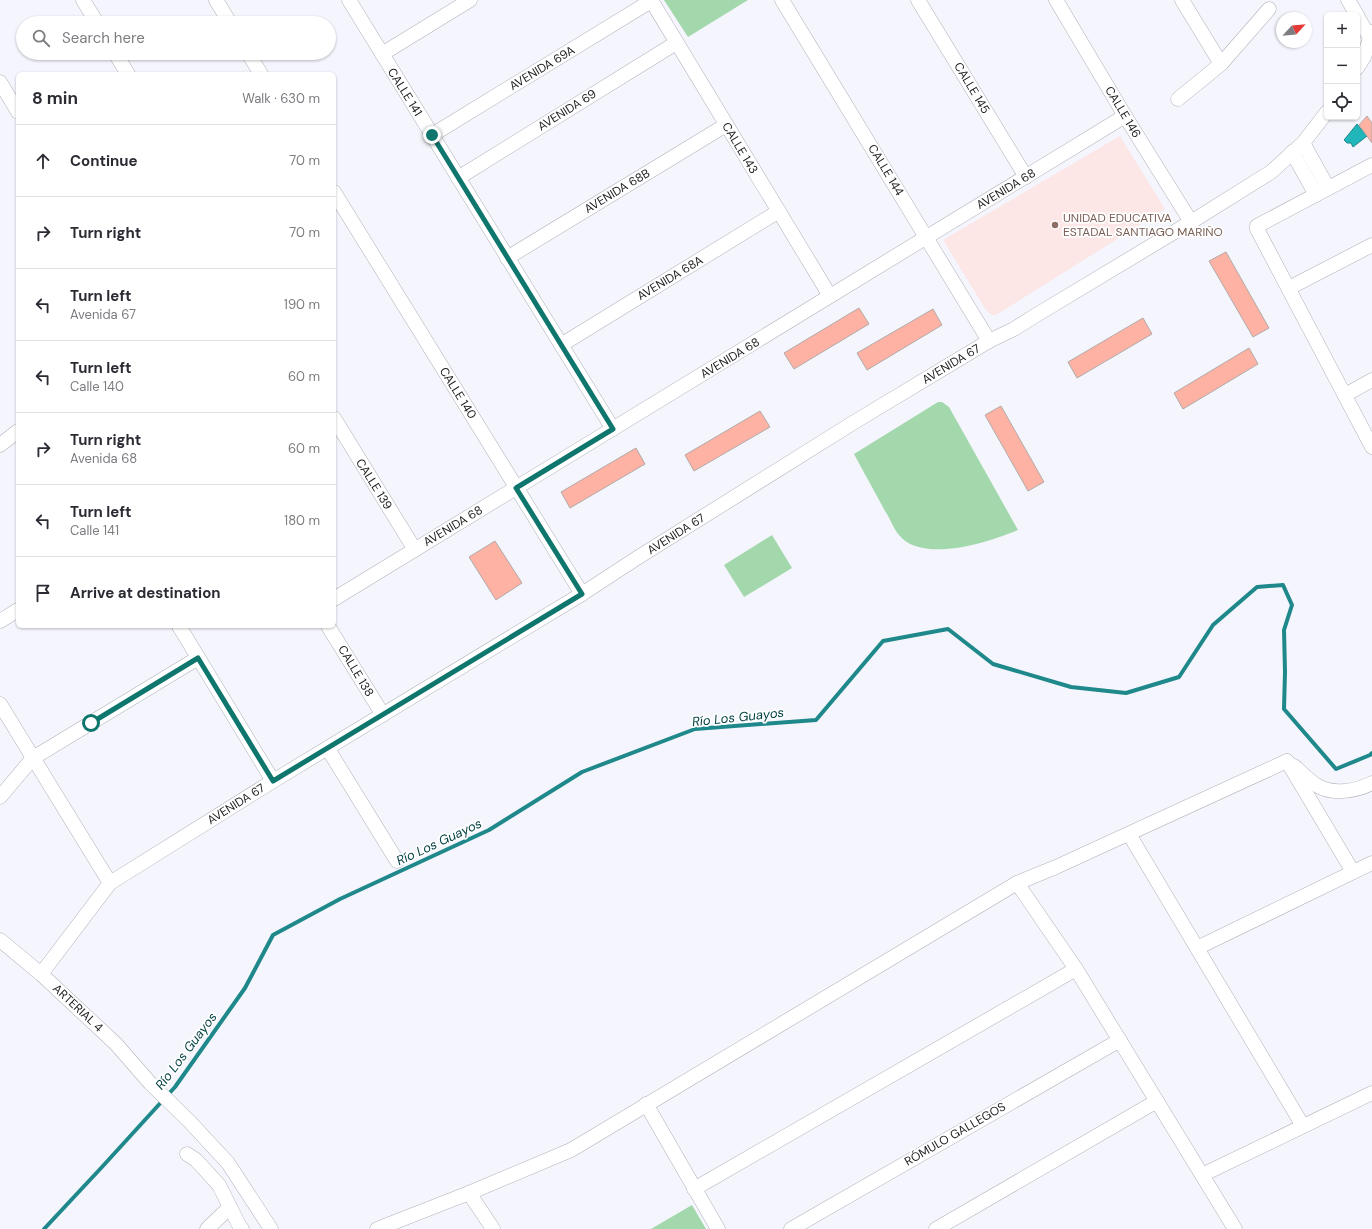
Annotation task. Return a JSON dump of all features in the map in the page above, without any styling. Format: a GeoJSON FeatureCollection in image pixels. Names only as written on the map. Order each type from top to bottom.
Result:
{"type":"FeatureCollection","features":[{"type":"Feature","properties":{"kind":"street"},"geometry":{"type":"LineString","coordinates":[[83,0],[93,16]]}},
{"type":"Feature","properties":{"kind":"street"},"geometry":{"type":"LineString","coordinates":[[216,0],[226,16]]}},
{"type":"Feature","properties":{"kind":"street","name":"CALLE 141"},"geometry":{"type":"LineString","coordinates":[[349,0],[613,429]]}},
{"type":"Feature","properties":{"kind":"street"},"geometry":{"type":"LineString","coordinates":[[382,54],[470,0]]}},
{"type":"Feature","properties":{"kind":"street","name":"CALLE 144"},"geometry":{"type":"LineString","coordinates":[[782,0],[989,341]]}},
{"type":"Feature","properties":{"kind":"street","name":"CALLE 145"},"geometry":{"type":"LineString","coordinates":[[918,0],[1026,177]]}},
{"type":"Feature","properties":{"kind":"street","name":"CALLE 146"},"geometry":{"type":"LineString","coordinates":[[1056,0],[1125,116],[1191,222]]}},
{"type":"Feature","properties":{"kind":"street"},"geometry":{"type":"LineString","coordinates":[[1182,0],[1221,64]]}},
{"type":"Feature","properties":{"kind":"street"},"geometry":{"type":"LineString","coordinates":[[1348,0],[1355,12]]}},
{"type":"Feature","properties":{"kind":"street","name":"CALLE 143"},"geometry":{"type":"LineString","coordinates":[[651,1],[830,296]]}},
{"type":"Feature","properties":{"kind":"street","name":"AVENIDA 69A"},"geometry":{"type":"LineString","coordinates":[[432,135],[651,1]]}},
{"type":"Feature","properties":{"kind":"street"},"geometry":{"type":"LineString","coordinates":[[1178,99],[1221,64],[1269,9]]}},
{"type":"Feature","properties":{"kind":"street"},"geometry":{"type":"LineString","coordinates":[[1360,20],[1371,37],[1364,60]]}},
{"type":"Feature","properties":{"kind":"street","name":"AVENIDA 69"},"geometry":{"type":"LineString","coordinates":[[458,178],[676,43]]}},
{"type":"Feature","properties":{"kind":"street"},"geometry":{"type":"LineString","coordinates":[[119,60],[127,72]]}},
{"type":"Feature","properties":{"kind":"street"},"geometry":{"type":"LineString","coordinates":[[252,60],[260,72]]}},
{"type":"Feature","properties":{"kind":"street"},"geometry":{"type":"LineString","coordinates":[[0,82],[16,109]]}},
{"type":"Feature","properties":{"kind":"street","name":"AVENIDA 68"},"geometry":{"type":"LineString","coordinates":[[336,598],[1125,116]]}},
{"type":"Feature","properties":{"kind":"street","name":"AVENIDA 67"},"geometry":{"type":"LineString","coordinates":[[41,974],[110,883],[273,781],[582,594],[856,421],[989,341],[1014,329],[1271,172],[1303,142],[1324,116]]}},
{"type":"Feature","properties":{"kind":"street","name":"AVENIDA 68B"},"geometry":{"type":"LineString","coordinates":[[507,258],[726,124]]}},
{"type":"Feature","properties":{"kind":"street"},"geometry":{"type":"LineString","coordinates":[[1303,142],[1322,192]]}},
{"type":"Feature","properties":{"kind":"street"},"geometry":{"type":"LineString","coordinates":[[1292,152],[1322,192]]}},
{"type":"Feature","properties":{"kind":"street"},"geometry":{"type":"LineString","coordinates":[[1372,165],[1257,226],[1257,229],[1372,447]]}},
{"type":"Feature","properties":{"kind":"street","name":"CALLE 140"},"geometry":{"type":"LineString","coordinates":[[336,195],[582,594]]}},
{"type":"Feature","properties":{"kind":"street","name":"AVENIDA 68A"},"geometry":{"type":"LineString","coordinates":[[561,345],[779,211]]}},
{"type":"Feature","properties":{"kind":"street"},"geometry":{"type":"LineString","coordinates":[[1288,288],[1372,245]]}},
{"type":"Feature","properties":{"kind":"street"},"geometry":{"type":"LineString","coordinates":[[1345,395],[1372,380]]}},
{"type":"Feature","properties":{"kind":"street","name":"CALLE 139"},"geometry":{"type":"LineString","coordinates":[[336,421],[415,550]]}},
{"type":"Feature","properties":{"kind":"street"},"geometry":{"type":"LineString","coordinates":[[0,444],[16,432]]}},
{"type":"Feature","properties":{"kind":"street"},"geometry":{"type":"LineString","coordinates":[[0,621],[16,611]]}},
{"type":"Feature","properties":{"kind":"street"},"geometry":{"type":"LineString","coordinates":[[180,628],[273,781]]}},
{"type":"Feature","properties":{"kind":"street","name":"CALLE 138"},"geometry":{"type":"LineString","coordinates":[[329,628],[383,715]]}},
{"type":"Feature","properties":{"kind":"street"},"geometry":{"type":"LineString","coordinates":[[0,797],[33,758],[198,658]]}},
{"type":"Feature","properties":{"kind":"street"},"geometry":{"type":"LineString","coordinates":[[0,704],[110,883]]}},
{"type":"Feature","properties":{"kind":"street"},"geometry":{"type":"LineString","coordinates":[[328,749],[397,861]]}},
{"type":"Feature","properties":{"kind":"street"},"geometry":{"type":"LineString","coordinates":[[1287,761],[1319,786],[1339,792],[1365,787],[1372,783]]}},
{"type":"Feature","properties":{"kind":"street"},"geometry":{"type":"LineString","coordinates":[[377,1229],[469,1193],[571,1150],[1016,883],[1128,834],[1287,761]]}},
{"type":"Feature","properties":{"kind":"street"},"geometry":{"type":"LineString","coordinates":[[1287,761],[1353,872]]}},
{"type":"Feature","properties":{"kind":"street"},"geometry":{"type":"LineString","coordinates":[[1128,834],[1303,1126]]}},
{"type":"Feature","properties":{"kind":"street"},"geometry":{"type":"LineString","coordinates":[[1197,948],[1372,863]]}},
{"type":"Feature","properties":{"kind":"street"},"geometry":{"type":"LineString","coordinates":[[1016,883],[1076,968],[1235,1229]]}},
{"type":"Feature","properties":{"kind":"street","name":"ARTERIAL 4"},"geometry":{"type":"LineString","coordinates":[[0,940],[41,974],[116,1044],[150,1083],[189,1121],[228,1163],[271,1229]]}},
{"type":"Feature","properties":{"kind":"street"},"geometry":{"type":"LineString","coordinates":[[694,1189],[1076,968]]}},
{"type":"Feature","properties":{"kind":"street","name":"RÓMULO GALLEGOS"},"geometry":{"type":"LineString","coordinates":[[791,1229],[1120,1040]]}},
{"type":"Feature","properties":{"kind":"street"},"geometry":{"type":"LineString","coordinates":[[1202,1174],[1372,1093]]}},
{"type":"Feature","properties":{"kind":"street"},"geometry":{"type":"LineString","coordinates":[[936,1229],[1157,1101]]}},
{"type":"Feature","properties":{"kind":"street"},"geometry":{"type":"LineString","coordinates":[[646,1104],[718,1229]]}},
{"type":"Feature","properties":{"kind":"street"},"geometry":{"type":"LineString","coordinates":[[186,1154],[196,1160],[219,1185],[238,1225],[242,1229]]}},
{"type":"Feature","properties":{"kind":"street"},"geometry":{"type":"LineString","coordinates":[[469,1193],[494,1229]]}},
{"type":"Feature","properties":{"kind":"street"},"geometry":{"type":"LineString","coordinates":[[208,1229],[230,1207]]}},
{"type":"Feature","properties":{"kind":"shaded area","name":"UNIDAD EDUCATIVA ESTADAL SANTIAGO MARIÑO"},"geometry":{"type":"Polygon","coordinates":[[[1120,136],[1165,209],[996,315],[992,315],[986,310],[943,240],[1120,136]]]}},
{"type":"Feature","properties":{"kind":"green space"},"geometry":{"type":"Polygon","coordinates":[[[664,0],[748,0],[688,37],[664,0]]]}},
{"type":"Feature","properties":{"kind":"green space"},"geometry":{"type":"Polygon","coordinates":[[[938,402],[942,402],[949,407],[1018,530],[974,545],[939,549],[923,548],[910,544],[899,535],[895,529],[854,454],[938,402]]]}},
{"type":"Feature","properties":{"kind":"green space"},"geometry":{"type":"Polygon","coordinates":[[[772,535],[792,568],[744,597],[724,565],[772,535]]]}},
{"type":"Feature","properties":{"kind":"green space"},"geometry":{"type":"Polygon","coordinates":[[[692,1205],[706,1229],[651,1229],[692,1205]]]}},
{"type":"Feature","properties":{"kind":"water"},"geometry":{"type":"Polygon","coordinates":[[[1357,124],[1367,136],[1353,147],[1351,143],[1347,143],[1344,140],[1357,124]]]}},
{"type":"Feature","properties":{"kind":"building"},"geometry":{"type":"Polygon","coordinates":[[[1367,116],[1372,123],[1372,143],[1359,125],[1367,116]]]}},
{"type":"Feature","properties":{"kind":"building"},"geometry":{"type":"Polygon","coordinates":[[[1226,252],[1269,328],[1253,337],[1209,261],[1226,252]]]}},
{"type":"Feature","properties":{"kind":"building"},"geometry":{"type":"Polygon","coordinates":[[[859,308],[869,324],[794,369],[784,353],[859,308]]]}},
{"type":"Feature","properties":{"kind":"building"},"geometry":{"type":"Polygon","coordinates":[[[933,309],[942,325],[867,370],[857,353],[933,309]]]}},
{"type":"Feature","properties":{"kind":"building"},"geometry":{"type":"Polygon","coordinates":[[[1143,318],[1152,334],[1077,378],[1068,362],[1143,318]]]}},
{"type":"Feature","properties":{"kind":"building"},"geometry":{"type":"Polygon","coordinates":[[[1249,348],[1258,364],[1183,409],[1174,393],[1249,348]]]}},
{"type":"Feature","properties":{"kind":"building"},"geometry":{"type":"Polygon","coordinates":[[[1001,406],[1044,482],[1028,491],[985,415],[1001,406]]]}},
{"type":"Feature","properties":{"kind":"building"},"geometry":{"type":"Polygon","coordinates":[[[760,411],[770,427],[694,471],[685,455],[760,411]]]}},
{"type":"Feature","properties":{"kind":"building"},"geometry":{"type":"Polygon","coordinates":[[[636,448],[645,464],[570,508],[561,492],[636,448]]]}},
{"type":"Feature","properties":{"kind":"building"},"geometry":{"type":"Polygon","coordinates":[[[495,541],[522,583],[496,600],[469,557],[495,541]]]}},
{"type":"Feature","properties":{"kind":"waterway","name":"Río Los Guayos"},"geometry":{"type":"LineString","coordinates":[[44,1229],[175,1087],[245,988],[273,935],[340,899],[489,830],[582,772],[695,729],[816,720],[883,641],[948,629],[993,664],[1071,687],[1126,693],[1179,677],[1213,625],[1257,587],[1283,585],[1292,605],[1284,630],[1284,709],[1336,769],[1372,753]]}},
{"type":"Feature","properties":{"kind":"place","name":"UNIDAD EDUCATIVA ESTADAL SANTIAGO MARIÑO"},"geometry":{"type":"Point","coordinates":[1055,225]}},
{"type":"Feature","properties":{"kind":"route"},"geometry":{"type":"LineString","coordinates":[[91,723],[198,658],[273,781],[582,594],[516,488],[613,429],[432,135]]}}]}
